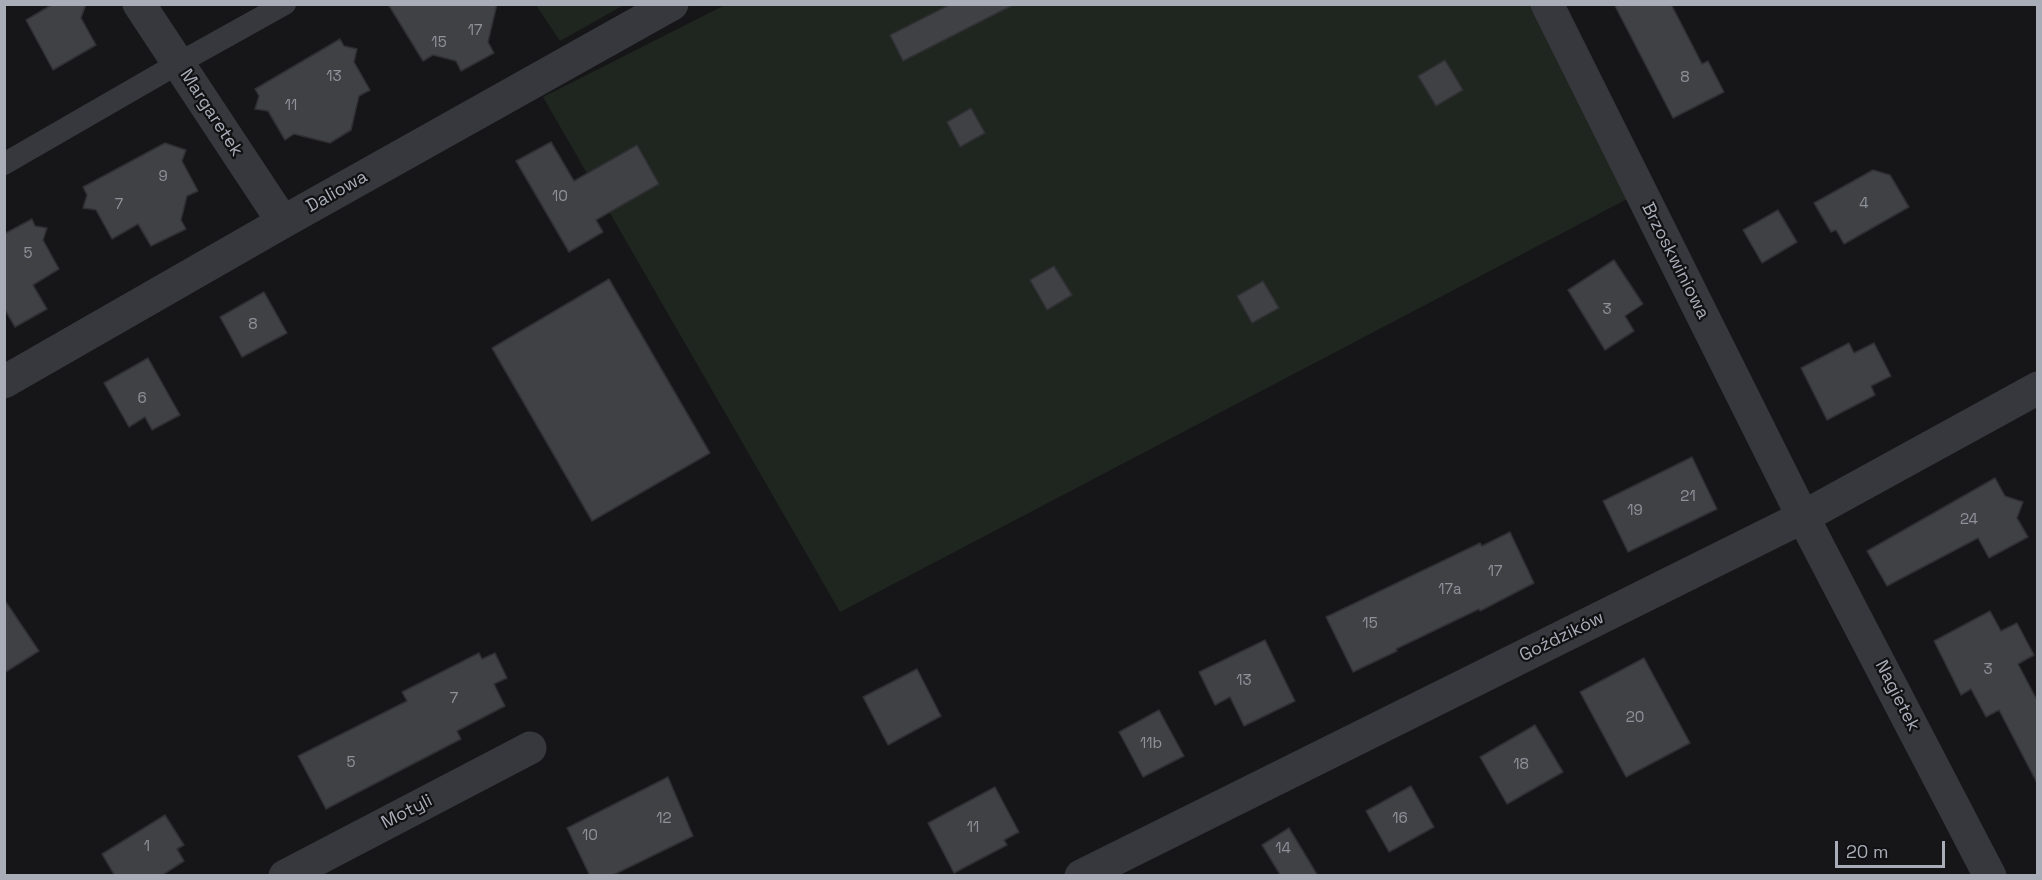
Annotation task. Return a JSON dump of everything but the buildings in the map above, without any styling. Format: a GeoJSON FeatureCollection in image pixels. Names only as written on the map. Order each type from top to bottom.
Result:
{"type":"FeatureCollection","features":[{"type":"Feature","properties":{"kind":"street","name":"Margaretek"},"geometry":{"type":"LineString","coordinates":[[139,4],[283,222]]}},
{"type":"Feature","properties":{"kind":"street","name":"Daliowa"},"geometry":{"type":"LineString","coordinates":[[4,382],[283,222],[672,4]]}},
{"type":"Feature","properties":{"kind":"street","name":"Brzoskwiniowa"},"geometry":{"type":"LineString","coordinates":[[1547,4],[1803,517]]}},
{"type":"Feature","properties":{"kind":"street","name":"Goździków"},"geometry":{"type":"LineString","coordinates":[[1081,876],[1803,517],[2037,388]]}},
{"type":"Feature","properties":{"kind":"street","name":"Nagietek"},"geometry":{"type":"LineString","coordinates":[[1803,517],[1990,876]]}},
{"type":"Feature","properties":{"kind":"street","name":"Motyli"},"geometry":{"type":"LineString","coordinates":[[285,876],[530,748]]}},
{"type":"Feature","properties":{"kind":"lane"},"geometry":{"type":"LineString","coordinates":[[4,164],[285,4]]}},
{"type":"Feature","properties":{"kind":"shaded area"},"geometry":{"type":"Polygon","coordinates":[[[536,5],[624,5],[560,41],[536,5]]]}},
{"type":"Feature","properties":{"kind":"shaded area"},"geometry":{"type":"Polygon","coordinates":[[[725,5],[1530,5],[1631,197],[840,612],[543,97],[725,5]]]}}]}
